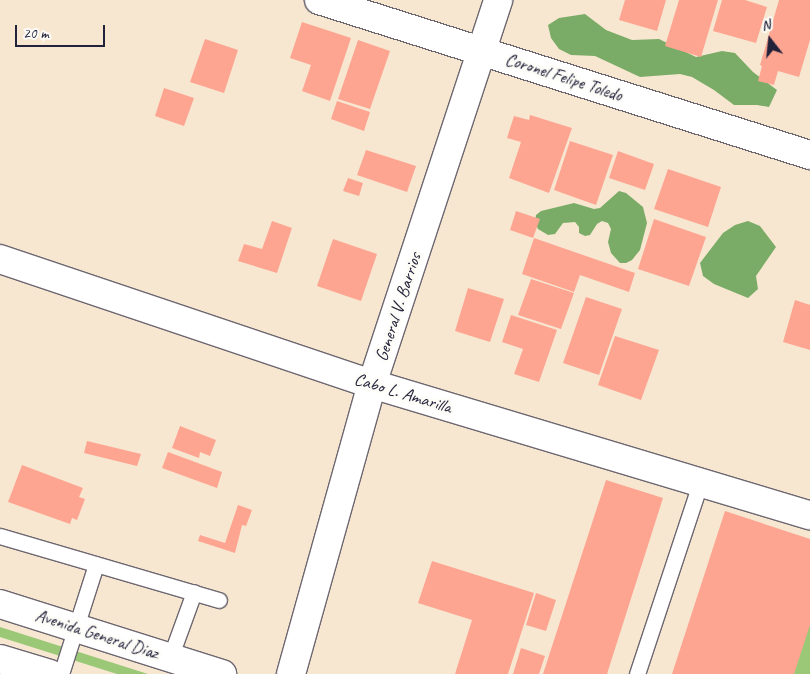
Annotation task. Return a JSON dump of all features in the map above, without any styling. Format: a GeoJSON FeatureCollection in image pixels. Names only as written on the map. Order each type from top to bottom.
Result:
{"type":"FeatureCollection","features":[{"type":"Feature","properties":{"kind":"street","name":"Coronel Felipe Toledo"},"geometry":{"type":"LineString","coordinates":[[319,0],[810,155]]}},
{"type":"Feature","properties":{"kind":"street","name":"General V. Barrios"},"geometry":{"type":"LineString","coordinates":[[291,674],[372,384],[498,0]]}},
{"type":"Feature","properties":{"kind":"street","name":"Cabo L. Amarilla"},"geometry":{"type":"LineString","coordinates":[[0,259],[372,384],[810,516]]}},
{"type":"Feature","properties":{"kind":"street","name":"Avenida General Diaz"},"geometry":{"type":"LineString","coordinates":[[0,604],[222,674]]}},
{"type":"Feature","properties":{"kind":"street"},"geometry":{"type":"LineString","coordinates":[[0,658],[50,674]]}},
{"type":"Feature","properties":{"kind":"lane"},"geometry":{"type":"LineString","coordinates":[[637,674],[700,483]]}},
{"type":"Feature","properties":{"kind":"lane"},"geometry":{"type":"LineString","coordinates":[[0,536],[219,600]]}},
{"type":"Feature","properties":{"kind":"lane"},"geometry":{"type":"LineString","coordinates":[[61,674],[96,564]]}},
{"type":"Feature","properties":{"kind":"lane"},"geometry":{"type":"LineString","coordinates":[[170,658],[194,592]]}},
{"type":"Feature","properties":{"kind":"green space"},"geometry":{"type":"Polygon","coordinates":[[[585,14],[606,30],[632,40],[659,39],[696,57],[722,51],[735,53],[753,72],[777,90],[769,107],[734,105],[692,77],[680,74],[640,77],[595,56],[571,55],[559,49],[551,38],[548,25],[559,18],[585,14]]]}},
{"type":"Feature","properties":{"kind":"green space"},"geometry":{"type":"Polygon","coordinates":[[[619,191],[626,193],[643,207],[647,223],[640,250],[632,260],[626,263],[620,263],[611,253],[608,242],[611,229],[608,223],[602,221],[597,224],[590,235],[585,236],[579,233],[579,227],[575,222],[563,223],[555,234],[548,235],[538,229],[535,222],[536,215],[541,211],[574,203],[594,209],[600,208],[619,191]]]}},
{"type":"Feature","properties":{"kind":"green space"},"geometry":{"type":"Polygon","coordinates":[[[748,221],[760,226],[776,247],[756,276],[758,289],[748,298],[714,284],[703,276],[700,263],[723,233],[735,225],[748,221]]]}},
{"type":"Feature","properties":{"kind":"green space"},"geometry":{"type":"Polygon","coordinates":[[[810,573],[810,674],[780,674],[810,573]]]}},
{"type":"Feature","properties":{"kind":"green space"},"geometry":{"type":"Polygon","coordinates":[[[0,627],[148,674],[117,674],[0,637],[0,627]]]}},
{"type":"Feature","properties":{"kind":"building"},"geometry":{"type":"Polygon","coordinates":[[[625,0],[666,0],[657,31],[619,20],[625,0]]]}},
{"type":"Feature","properties":{"kind":"building"},"geometry":{"type":"Polygon","coordinates":[[[679,0],[718,0],[701,57],[665,46],[679,0]]]}},
{"type":"Feature","properties":{"kind":"building"},"geometry":{"type":"Polygon","coordinates":[[[722,0],[745,0],[767,7],[756,43],[713,31],[722,0]]]}},
{"type":"Feature","properties":{"kind":"building"},"geometry":{"type":"Polygon","coordinates":[[[779,0],[810,0],[810,40],[799,77],[778,71],[774,85],[758,81],[762,66],[760,65],[779,0]]]}},
{"type":"Feature","properties":{"kind":"building"},"geometry":{"type":"Polygon","coordinates":[[[302,22],[351,38],[330,101],[302,91],[311,65],[290,58],[302,22]]]}},
{"type":"Feature","properties":{"kind":"building"},"geometry":{"type":"Polygon","coordinates":[[[205,39],[238,50],[224,93],[190,82],[205,39]]]}},
{"type":"Feature","properties":{"kind":"building"},"geometry":{"type":"Polygon","coordinates":[[[358,40],[390,51],[370,109],[338,99],[358,40]]]}},
{"type":"Feature","properties":{"kind":"building"},"geometry":{"type":"Polygon","coordinates":[[[164,88],[194,98],[184,126],[155,116],[164,88]]]}},
{"type":"Feature","properties":{"kind":"building"},"geometry":{"type":"Polygon","coordinates":[[[337,101],[370,112],[364,131],[331,119],[337,101]]]}},
{"type":"Feature","properties":{"kind":"building"},"geometry":{"type":"Polygon","coordinates":[[[530,115],[572,128],[549,193],[509,178],[521,142],[507,138],[514,116],[529,120],[530,115]]]}},
{"type":"Feature","properties":{"kind":"building"},"geometry":{"type":"Polygon","coordinates":[[[570,141],[613,155],[596,205],[554,190],[570,141]]]}},
{"type":"Feature","properties":{"kind":"building"},"geometry":{"type":"Polygon","coordinates":[[[366,150],[416,166],[407,192],[357,175],[366,150]]]}},
{"type":"Feature","properties":{"kind":"building"},"geometry":{"type":"Polygon","coordinates":[[[618,151],[654,164],[645,190],[609,178],[618,151]]]}},
{"type":"Feature","properties":{"kind":"building"},"geometry":{"type":"Polygon","coordinates":[[[668,169],[721,187],[708,227],[654,209],[668,169]]]}},
{"type":"Feature","properties":{"kind":"building"},"geometry":{"type":"Polygon","coordinates":[[[348,178],[363,183],[359,196],[343,191],[348,178]]]}},
{"type":"Feature","properties":{"kind":"building"},"geometry":{"type":"Polygon","coordinates":[[[516,211],[540,219],[533,238],[510,230],[516,211]]]}},
{"type":"Feature","properties":{"kind":"building"},"geometry":{"type":"Polygon","coordinates":[[[654,219],[706,237],[689,286],[638,269],[654,219]]]}},
{"type":"Feature","properties":{"kind":"building"},"geometry":{"type":"Polygon","coordinates":[[[272,221],[292,228],[277,273],[238,261],[244,244],[262,249],[272,221]]]}},
{"type":"Feature","properties":{"kind":"building"},"geometry":{"type":"Polygon","coordinates":[[[534,238],[635,273],[629,292],[580,275],[574,292],[522,274],[534,238]]]}},
{"type":"Feature","properties":{"kind":"building"},"geometry":{"type":"Polygon","coordinates":[[[333,239],[377,254],[361,301],[317,286],[333,239]]]}},
{"type":"Feature","properties":{"kind":"building"},"geometry":{"type":"Polygon","coordinates":[[[531,279],[574,293],[561,329],[518,315],[531,279]]]}},
{"type":"Feature","properties":{"kind":"building"},"geometry":{"type":"Polygon","coordinates":[[[468,288],[504,299],[490,342],[455,331],[468,288]]]}},
{"type":"Feature","properties":{"kind":"building"},"geometry":{"type":"Polygon","coordinates":[[[586,297],[622,309],[599,375],[563,363],[586,297]]]}},
{"type":"Feature","properties":{"kind":"building"},"geometry":{"type":"Polygon","coordinates":[[[795,300],[810,305],[810,350],[783,342],[795,300]]]}},
{"type":"Feature","properties":{"kind":"building"},"geometry":{"type":"Polygon","coordinates":[[[511,315],[557,330],[539,382],[514,374],[523,349],[502,342],[511,315]]]}},
{"type":"Feature","properties":{"kind":"building"},"geometry":{"type":"Polygon","coordinates":[[[615,336],[659,350],[641,400],[598,385],[615,336]]]}},
{"type":"Feature","properties":{"kind":"building"},"geometry":{"type":"Polygon","coordinates":[[[180,426],[216,440],[210,456],[200,452],[199,458],[172,448],[180,426]]]}},
{"type":"Feature","properties":{"kind":"building"},"geometry":{"type":"Polygon","coordinates":[[[87,441],[141,454],[137,466],[84,453],[87,441]]]}},
{"type":"Feature","properties":{"kind":"building"},"geometry":{"type":"Polygon","coordinates":[[[168,452],[222,472],[217,488],[162,468],[168,452]]]}},
{"type":"Feature","properties":{"kind":"building"},"geometry":{"type":"Polygon","coordinates":[[[22,465],[83,488],[79,497],[85,499],[77,520],[72,518],[70,524],[8,502],[22,465]]]}},
{"type":"Feature","properties":{"kind":"building"},"geometry":{"type":"Polygon","coordinates":[[[606,480],[663,498],[607,674],[543,674],[606,480]]]}},
{"type":"Feature","properties":{"kind":"building"},"geometry":{"type":"Polygon","coordinates":[[[238,505],[252,510],[246,526],[242,525],[235,553],[198,541],[200,535],[225,543],[238,505]]]}},
{"type":"Feature","properties":{"kind":"building"},"geometry":{"type":"Polygon","coordinates":[[[725,511],[810,539],[810,625],[794,674],[672,674],[725,511]]]}},
{"type":"Feature","properties":{"kind":"building"},"geometry":{"type":"Polygon","coordinates":[[[432,561],[534,593],[508,674],[455,674],[472,620],[418,603],[432,561]]]}},
{"type":"Feature","properties":{"kind":"building"},"geometry":{"type":"Polygon","coordinates":[[[536,593],[556,600],[546,631],[526,625],[536,593]]]}},
{"type":"Feature","properties":{"kind":"building"},"geometry":{"type":"Polygon","coordinates":[[[521,648],[545,656],[539,674],[513,674],[521,648]]]}}]}
